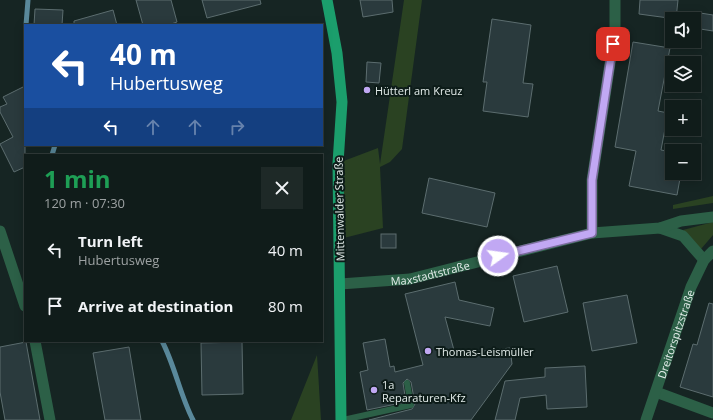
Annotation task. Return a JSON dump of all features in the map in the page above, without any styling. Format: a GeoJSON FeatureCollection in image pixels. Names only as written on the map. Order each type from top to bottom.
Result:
{"type":"FeatureCollection","features":[{"type":"Feature","properties":{"kind":"main road","name":"Mittenwalder Straße"},"geometry":{"type":"LineString","coordinates":[[327,0],[337,53],[342,102],[338,163],[342,420]]}},
{"type":"Feature","properties":{"kind":"street"},"geometry":{"type":"LineString","coordinates":[[592,233],[592,180],[615,31],[615,0]]}},
{"type":"Feature","properties":{"kind":"street","name":"Maxstadtstraße"},"geometry":{"type":"LineString","coordinates":[[340,284],[410,279],[592,233],[660,228],[682,221],[713,217]]}},
{"type":"Feature","properties":{"kind":"street","name":"Maxstadtstraße"},"geometry":{"type":"LineString","coordinates":[[660,228],[683,236],[704,260]]}},
{"type":"Feature","properties":{"kind":"street"},"geometry":{"type":"LineString","coordinates":[[0,231],[24,303]]}},
{"type":"Feature","properties":{"kind":"street","name":"Dreitorspitzstraße"},"geometry":{"type":"LineString","coordinates":[[646,420],[691,287],[704,260],[713,251]]}},
{"type":"Feature","properties":{"kind":"street"},"geometry":{"type":"LineString","coordinates":[[35,342],[50,420]]}},
{"type":"Feature","properties":{"kind":"street"},"geometry":{"type":"LineString","coordinates":[[656,392],[713,413]]}},
{"type":"Feature","properties":{"kind":"lane"},"geometry":{"type":"LineString","coordinates":[[342,420],[411,405],[407,383]]}},
{"type":"Feature","properties":{"kind":"green space"},"geometry":{"type":"Polygon","coordinates":[[[404,0],[422,0],[402,149],[390,162],[380,167],[383,228],[340,239],[341,162],[378,148],[380,164],[404,0]]]}},
{"type":"Feature","properties":{"kind":"green space"},"geometry":{"type":"Polygon","coordinates":[[[713,196],[713,203],[673,209],[673,205],[713,196]]]}},
{"type":"Feature","properties":{"kind":"green space"},"geometry":{"type":"Polygon","coordinates":[[[713,222],[713,235],[701,249],[683,230],[713,222]]]}},
{"type":"Feature","properties":{"kind":"green space"},"geometry":{"type":"Polygon","coordinates":[[[317,355],[321,420],[291,420],[317,355]]]}},
{"type":"Feature","properties":{"kind":"building"},"geometry":{"type":"Polygon","coordinates":[[[136,0],[171,0],[177,22],[171,24],[143,24],[136,0]]]}},
{"type":"Feature","properties":{"kind":"building"},"geometry":{"type":"Polygon","coordinates":[[[202,0],[260,0],[261,4],[207,18],[202,0]]]}},
{"type":"Feature","properties":{"kind":"building"},"geometry":{"type":"Polygon","coordinates":[[[360,0],[392,0],[393,12],[363,17],[360,0]]]}},
{"type":"Feature","properties":{"kind":"building"},"geometry":{"type":"Polygon","coordinates":[[[640,0],[678,0],[677,12],[665,12],[665,18],[639,14],[640,0]]]}},
{"type":"Feature","properties":{"kind":"building"},"geometry":{"type":"Polygon","coordinates":[[[35,9],[63,10],[62,24],[34,24],[35,9]]]}},
{"type":"Feature","properties":{"kind":"building"},"geometry":{"type":"Polygon","coordinates":[[[113,10],[117,24],[74,24],[74,21],[113,10]]]}},
{"type":"Feature","properties":{"kind":"building"},"geometry":{"type":"Polygon","coordinates":[[[701,13],[713,15],[713,31],[701,29],[701,13]]]}},
{"type":"Feature","properties":{"kind":"building"},"geometry":{"type":"Polygon","coordinates":[[[492,19],[531,25],[523,83],[533,84],[528,117],[483,111],[487,82],[483,82],[492,19]]]}},
{"type":"Feature","properties":{"kind":"building"},"geometry":{"type":"Polygon","coordinates":[[[633,42],[670,48],[668,56],[665,56],[665,74],[658,111],[665,112],[665,129],[661,150],[665,151],[665,180],[680,180],[677,195],[629,186],[636,151],[615,147],[633,42]]]}},
{"type":"Feature","properties":{"kind":"building"},"geometry":{"type":"Polygon","coordinates":[[[367,62],[381,63],[379,83],[366,82],[367,62]]]}},
{"type":"Feature","properties":{"kind":"building"},"geometry":{"type":"Polygon","coordinates":[[[24,86],[24,167],[14,172],[0,144],[13,137],[0,112],[0,107],[7,104],[3,97],[24,86]]]}},
{"type":"Feature","properties":{"kind":"building"},"geometry":{"type":"Polygon","coordinates":[[[429,178],[495,193],[487,227],[422,213],[429,178]]]}},
{"type":"Feature","properties":{"kind":"building"},"geometry":{"type":"Polygon","coordinates":[[[381,234],[396,234],[396,248],[381,248],[381,234]]]}},
{"type":"Feature","properties":{"kind":"building"},"geometry":{"type":"Polygon","coordinates":[[[557,266],[568,312],[524,322],[513,276],[557,266]]]}},
{"type":"Feature","properties":{"kind":"building"},"geometry":{"type":"Polygon","coordinates":[[[455,282],[459,300],[494,308],[490,326],[445,317],[455,354],[510,348],[512,364],[471,420],[369,420],[412,409],[415,404],[411,382],[407,379],[403,383],[406,402],[367,410],[360,372],[368,370],[363,343],[385,339],[390,367],[394,366],[395,372],[423,365],[405,294],[455,282]]]}},
{"type":"Feature","properties":{"kind":"building"},"geometry":{"type":"Polygon","coordinates":[[[627,295],[637,343],[592,351],[583,303],[627,295]]]}},
{"type":"Feature","properties":{"kind":"building"},"geometry":{"type":"Polygon","coordinates":[[[709,303],[713,304],[713,397],[680,387],[693,344],[697,345],[709,303]]]}},
{"type":"Feature","properties":{"kind":"building"},"geometry":{"type":"Polygon","coordinates":[[[26,342],[40,420],[5,420],[0,392],[0,347],[26,342]]]}},
{"type":"Feature","properties":{"kind":"building"},"geometry":{"type":"Polygon","coordinates":[[[242,342],[243,394],[202,395],[201,343],[242,342]]]}},
{"type":"Feature","properties":{"kind":"building"},"geometry":{"type":"Polygon","coordinates":[[[129,347],[141,420],[105,420],[93,353],[129,347]]]}},
{"type":"Feature","properties":{"kind":"building"},"geometry":{"type":"Polygon","coordinates":[[[585,366],[587,407],[547,409],[546,395],[520,398],[515,420],[495,420],[505,381],[545,377],[545,368],[585,366]]]}},
{"type":"Feature","properties":{"kind":"waterway"},"geometry":{"type":"LineString","coordinates":[[26,24],[28,0]]}},
{"type":"Feature","properties":{"kind":"waterway"},"geometry":{"type":"LineString","coordinates":[[52,154],[55,146]]}},
{"type":"Feature","properties":{"kind":"waterway"},"geometry":{"type":"LineString","coordinates":[[162,342],[184,401],[193,420]]}},
{"type":"Feature","properties":{"kind":"place","name":"Hütterl am Kreuz"},"geometry":{"type":"Point","coordinates":[367,90]}},
{"type":"Feature","properties":{"kind":"place","name":"Thomas-Leismüller"},"geometry":{"type":"Point","coordinates":[428,351]}},
{"type":"Feature","properties":{"kind":"place","name":"1a Reparaturen-Kfz"},"geometry":{"type":"Point","coordinates":[374,390]}},
{"type":"Feature","properties":{"kind":"route"},"geometry":{"type":"LineString","coordinates":[[498,256],[592,233],[592,180],[613,44]]}}]}
